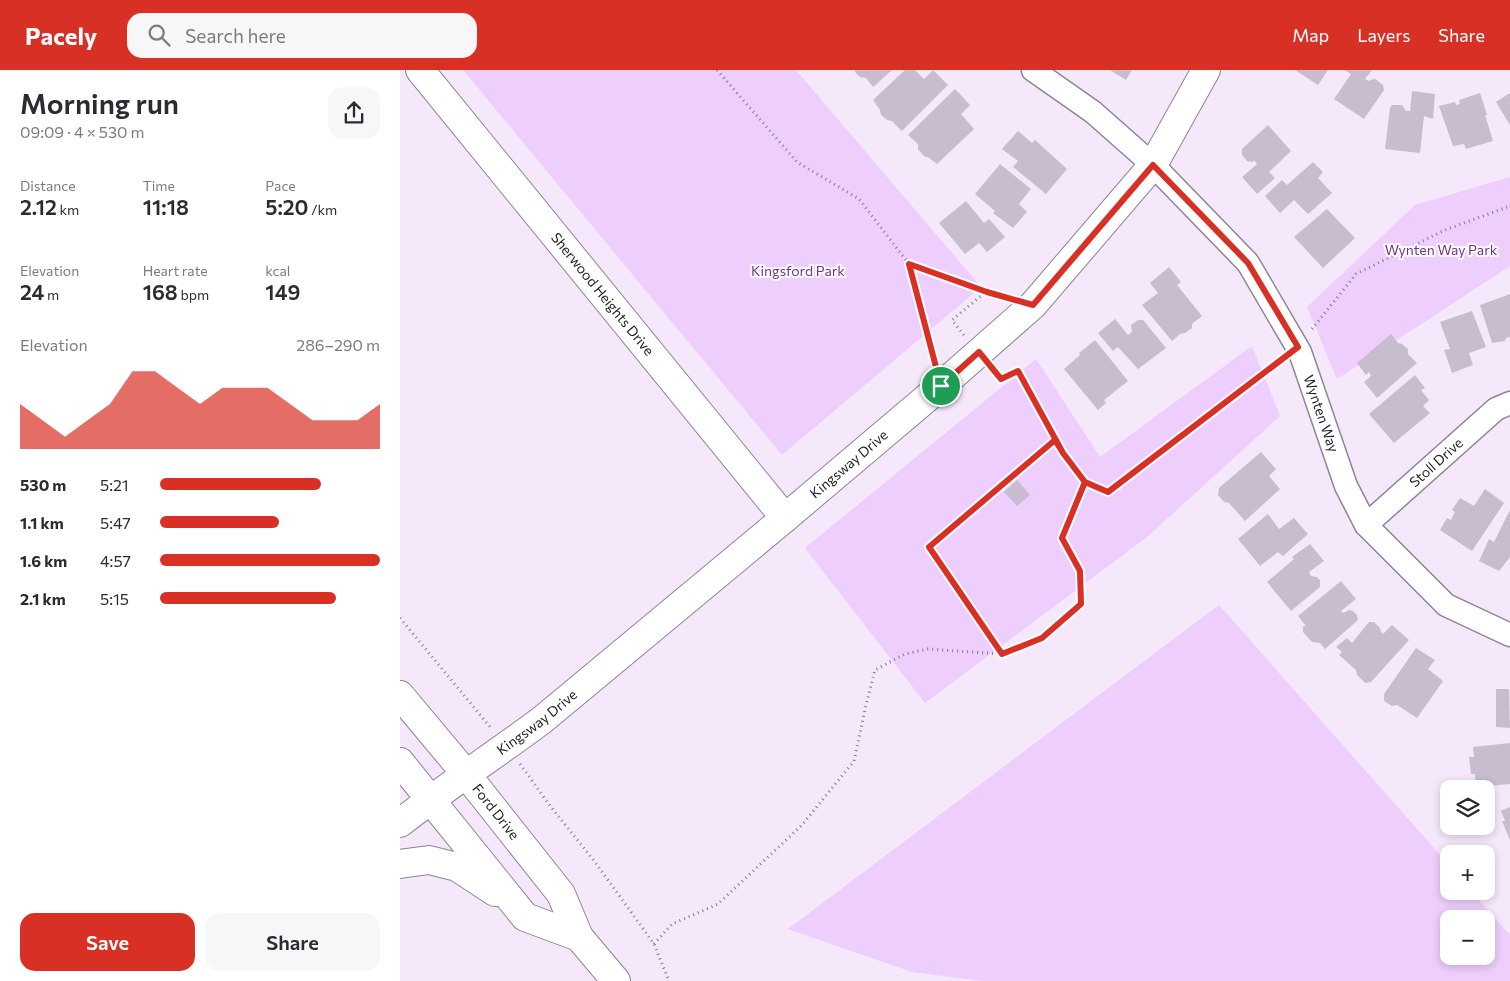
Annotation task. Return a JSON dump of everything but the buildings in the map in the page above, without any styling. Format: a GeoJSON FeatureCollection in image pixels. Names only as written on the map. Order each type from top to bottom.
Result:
{"type":"FeatureCollection","features":[{"type":"Feature","properties":{"kind":"street","name":"Sherwood Heights Drive"},"geometry":{"type":"LineString","coordinates":[[420,70],[786,518]]}},
{"type":"Feature","properties":{"kind":"street","name":"Wynten Way"},"geometry":{"type":"LineString","coordinates":[[1033,70],[1093,112],[1153,165],[1248,263],[1298,347],[1346,486],[1366,526],[1446,605],[1510,635]]}},
{"type":"Feature","properties":{"kind":"street","name":"Kingsway Drive"},"geometry":{"type":"LineString","coordinates":[[400,823],[542,720],[786,518],[1033,305],[1153,165],[1206,70]]}},
{"type":"Feature","properties":{"kind":"street","name":"Stoll Drive"},"geometry":{"type":"LineString","coordinates":[[1366,526],[1496,409],[1510,403]]}},
{"type":"Feature","properties":{"kind":"street","name":"Ford Drive"},"geometry":{"type":"LineString","coordinates":[[400,695],[466,774],[561,894],[579,937],[616,981]]}},
{"type":"Feature","properties":{"kind":"street","name":"Ford Drive"},"geometry":{"type":"LineString","coordinates":[[400,762],[525,917],[579,937]]}},
{"type":"Feature","properties":{"kind":"street"},"geometry":{"type":"LineString","coordinates":[[400,864],[429,860],[457,867],[515,905]]}},
{"type":"Feature","properties":{"kind":"path"},"geometry":{"type":"LineString","coordinates":[[717,70],[798,162],[859,199],[909,264],[941,386]]}},
{"type":"Feature","properties":{"kind":"path"},"geometry":{"type":"LineString","coordinates":[[987,292],[952,320],[1001,379],[1018,371],[1063,453],[1085,482],[1108,492],[1298,347],[1356,274],[1445,230],[1510,206]]}},
{"type":"Feature","properties":{"kind":"path"},"geometry":{"type":"LineString","coordinates":[[909,264],[987,292],[1033,305]]}},
{"type":"Feature","properties":{"kind":"path"},"geometry":{"type":"LineString","coordinates":[[1002,654],[929,547],[1055,440]]}},
{"type":"Feature","properties":{"kind":"path"},"geometry":{"type":"LineString","coordinates":[[654,944],[672,924],[718,904],[802,825],[854,761],[875,670],[905,654],[928,649],[1002,654],[1042,638],[1081,604],[1080,571],[1062,538],[1085,482]]}},
{"type":"Feature","properties":{"kind":"path"},"geometry":{"type":"LineString","coordinates":[[400,618],[507,747],[551,807],[595,862],[654,944],[669,981]]}},
{"type":"Feature","properties":{"kind":"green space","name":"Kingsford Park"},"geometry":{"type":"Polygon","coordinates":[[[463,70],[796,70],[981,287],[782,455],[463,70]]]}},
{"type":"Feature","properties":{"kind":"green space","name":"Wynten Way Park"},"geometry":{"type":"Polygon","coordinates":[[[1510,177],[1510,266],[1337,379],[1307,307],[1415,205],[1510,177]]]}},
{"type":"Feature","properties":{"kind":"green space"},"geometry":{"type":"Polygon","coordinates":[[[1252,346],[1280,416],[1147,537],[925,703],[805,548],[1036,359],[1100,457],[1252,346]]]}},
{"type":"Feature","properties":{"kind":"green space"},"geometry":{"type":"Polygon","coordinates":[[[1219,605],[1440,855],[1440,900],[1479,900],[1488,910],[1440,910],[1440,965],[1495,965],[1495,918],[1510,935],[1510,981],[982,981],[912,972],[788,929],[1219,605]]]}},
{"type":"Feature","properties":{"kind":"route"},"geometry":{"type":"LineString","coordinates":[[941,386],[909,264],[987,292],[1033,305],[1153,165],[1248,263],[1298,347],[1108,492],[1085,482],[1063,453],[1055,440],[929,547],[1002,654],[1042,638],[1081,604],[1080,571],[1062,538],[1085,482],[1063,453],[1018,371],[1001,379],[979,352],[941,386]]}}]}
